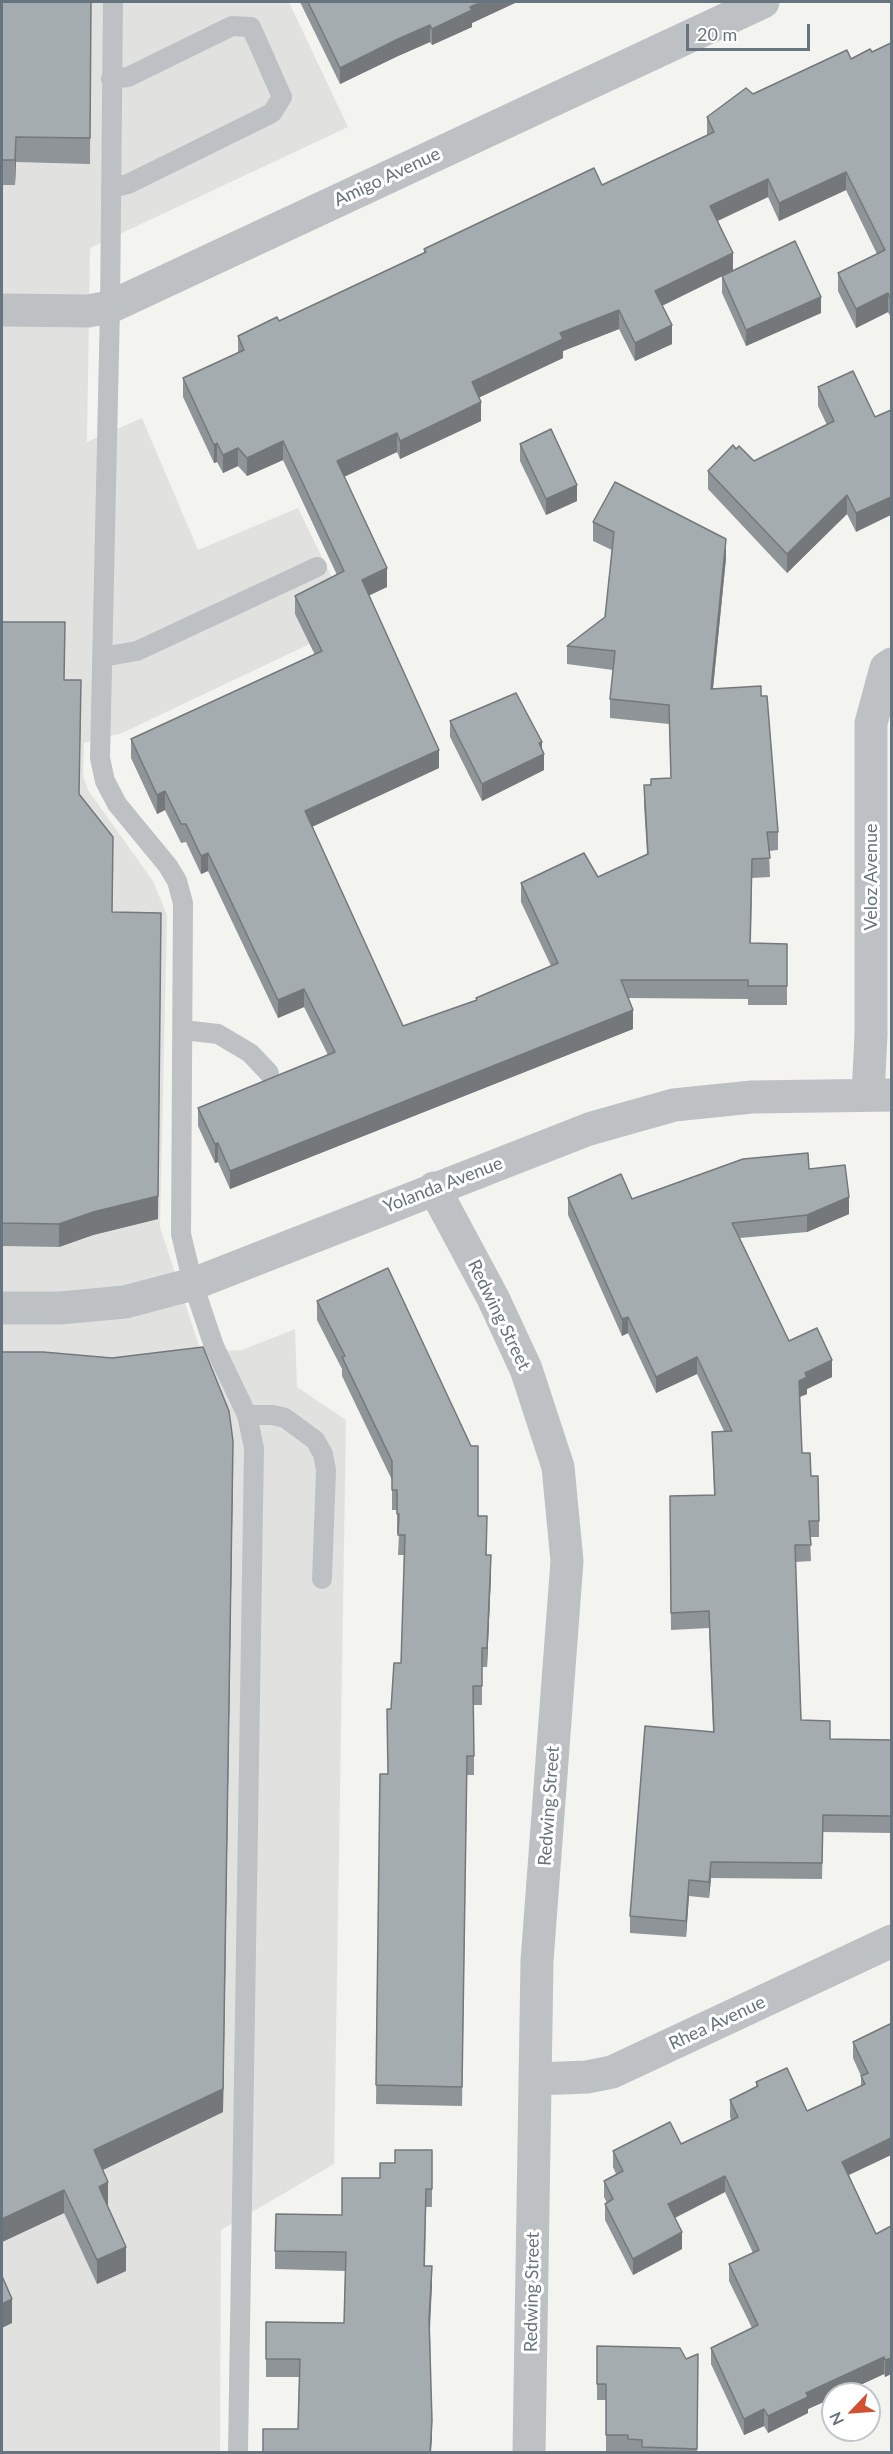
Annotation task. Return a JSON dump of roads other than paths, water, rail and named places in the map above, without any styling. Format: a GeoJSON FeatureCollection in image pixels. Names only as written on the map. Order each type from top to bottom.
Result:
{"type":"FeatureCollection","features":[{"type":"Feature","properties":{"kind":"street","name":"Amigo Avenue"},"geometry":{"type":"LineString","coordinates":[[2,310],[88,311],[110,307],[763,2]]}},
{"type":"Feature","properties":{"kind":"street","name":"Veloz Avenue"},"geometry":{"type":"LineString","coordinates":[[880,1095],[871,1035],[872,723],[886,668],[891,664]]}},
{"type":"Feature","properties":{"kind":"street","name":"Yolanda Avenue"},"geometry":{"type":"LineString","coordinates":[[2,1308],[60,1308],[125,1302],[193,1284],[589,1129],[674,1105],[752,1097],[880,1095]]}},
{"type":"Feature","properties":{"kind":"street","name":"Redwing Street"},"geometry":{"type":"LineString","coordinates":[[434,1188],[493,1298],[526,1369],[558,1467],[567,1561],[537,1961],[529,2452]]}},
{"type":"Feature","properties":{"kind":"street","name":"Rhea Avenue"},"geometry":{"type":"LineString","coordinates":[[536,2079],[587,2077],[612,2072],[891,1941]]}},
{"type":"Feature","properties":{"kind":"lane"},"geometry":{"type":"LineString","coordinates":[[113,2],[110,307],[100,758],[105,781],[117,804],[168,866],[177,881],[183,903],[181,1234],[193,1284],[214,1346],[247,1415],[254,1448],[238,2452]]}},
{"type":"Feature","properties":{"kind":"lane"},"geometry":{"type":"LineString","coordinates":[[111,79],[128,77],[232,26],[251,27],[282,97],[272,113],[128,184],[111,188]]}},
{"type":"Feature","properties":{"kind":"lane"},"geometry":{"type":"LineString","coordinates":[[102,657],[138,651],[316,567]]}},
{"type":"Feature","properties":{"kind":"lane"},"geometry":{"type":"LineString","coordinates":[[183,1030],[218,1034],[249,1053],[269,1073]]}},
{"type":"Feature","properties":{"kind":"lane"},"geometry":{"type":"LineString","coordinates":[[247,1415],[273,1414],[285,1418],[315,1440],[323,1454],[326,1470],[322,1579]]}}]}
